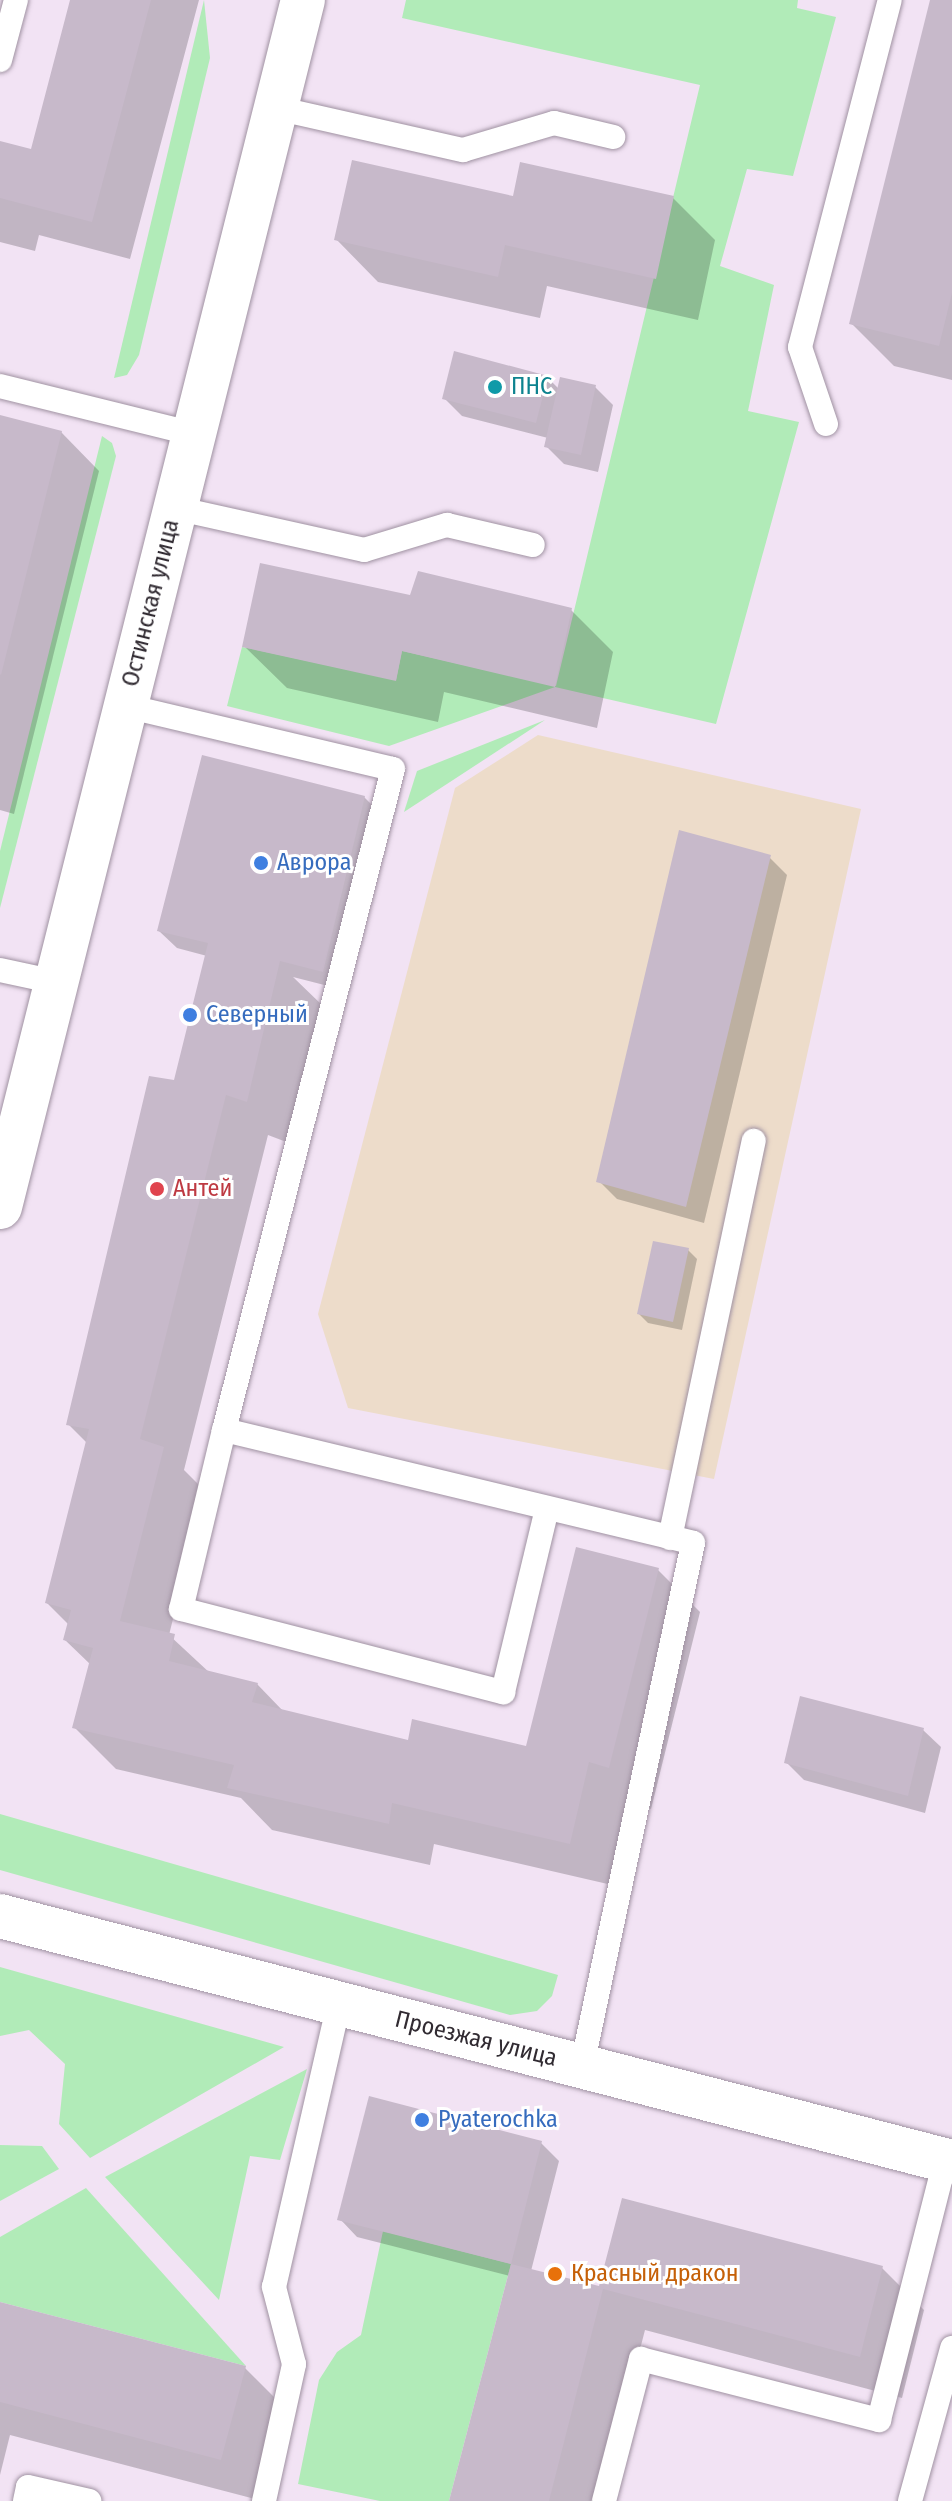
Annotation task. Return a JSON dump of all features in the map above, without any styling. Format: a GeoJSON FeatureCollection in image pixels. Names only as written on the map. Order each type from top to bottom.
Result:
{"type":"FeatureCollection","features":[{"type":"Feature","properties":{"kind":"street","name":"Остинская улица"},"geometry":{"type":"LineString","coordinates":[[0,1207],[303,0]]}},
{"type":"Feature","properties":{"kind":"street","name":"Проезжая улица"},"geometry":{"type":"LineString","coordinates":[[0,1916],[948,2162]]}},
{"type":"Feature","properties":{"kind":"lane"},"geometry":{"type":"LineString","coordinates":[[0,60],[16,0]]}},
{"type":"Feature","properties":{"kind":"lane"},"geometry":{"type":"LineString","coordinates":[[826,424],[800,347],[890,0]]}},
{"type":"Feature","properties":{"kind":"lane"},"geometry":{"type":"LineString","coordinates":[[276,108],[463,150],[554,123],[613,137]]}},
{"type":"Feature","properties":{"kind":"lane"},"geometry":{"type":"LineString","coordinates":[[0,386],[194,434]]}},
{"type":"Feature","properties":{"kind":"lane"},"geometry":{"type":"LineString","coordinates":[[175,508],[364,550],[447,525],[533,545]]}},
{"type":"Feature","properties":{"kind":"lane"},"geometry":{"type":"LineString","coordinates":[[126,706],[393,769],[181,1609],[503,1692],[547,1509]]}},
{"type":"Feature","properties":{"kind":"lane"},"geometry":{"type":"LineString","coordinates":[[0,970],[56,982]]}},
{"type":"Feature","properties":{"kind":"lane"},"geometry":{"type":"LineString","coordinates":[[670,1538],[754,1141]]}},
{"type":"Feature","properties":{"kind":"lane"},"geometry":{"type":"LineString","coordinates":[[224,1430],[693,1543],[582,2066]]}},
{"type":"Feature","properties":{"kind":"lane"},"geometry":{"type":"LineString","coordinates":[[264,2501],[294,2364],[274,2287],[339,2004]]}},
{"type":"Feature","properties":{"kind":"lane"},"geometry":{"type":"LineString","coordinates":[[604,2501],[641,2359],[879,2420],[948,2162]]}},
{"type":"Feature","properties":{"kind":"lane"},"geometry":{"type":"LineString","coordinates":[[910,2501],[952,2348]]}},
{"type":"Feature","properties":{"kind":"lane"},"geometry":{"type":"LineString","coordinates":[[25,2501],[28,2487],[89,2501]]}},
{"type":"Feature","properties":{"kind":"shaded area"},"geometry":{"type":"Polygon","coordinates":[[[538,735],[861,809],[714,1479],[348,1408],[318,1314],[455,788],[538,735]]]}},
{"type":"Feature","properties":{"kind":"green space"},"geometry":{"type":"Polygon","coordinates":[[[204,0],[210,58],[139,355],[127,375],[114,378],[204,0]]]}},
{"type":"Feature","properties":{"kind":"green space"},"geometry":{"type":"Polygon","coordinates":[[[406,0],[798,0],[797,8],[836,17],[793,176],[747,169],[720,266],[774,285],[748,411],[799,422],[716,724],[555,687],[389,746],[227,706],[242,647],[396,680],[402,651],[556,686],[700,85],[402,18],[406,0]]]}},
{"type":"Feature","properties":{"kind":"green space"},"geometry":{"type":"Polygon","coordinates":[[[102,436],[112,443],[116,456],[0,908],[0,851],[102,436]]]}},
{"type":"Feature","properties":{"kind":"green space"},"geometry":{"type":"Polygon","coordinates":[[[545,720],[404,812],[417,771],[545,720]]]}},
{"type":"Feature","properties":{"kind":"green space"},"geometry":{"type":"Polygon","coordinates":[[[0,1814],[558,1975],[552,1996],[537,2011],[510,2015],[0,1870],[0,1814]]]}},
{"type":"Feature","properties":{"kind":"green space"},"geometry":{"type":"Polygon","coordinates":[[[0,1967],[284,2047],[90,2158],[59,2124],[65,2064],[29,2030],[0,2036],[0,1967]]]}},
{"type":"Feature","properties":{"kind":"green space"},"geometry":{"type":"Polygon","coordinates":[[[307,2069],[280,2160],[250,2156],[219,2300],[105,2177],[307,2069]]]}},
{"type":"Feature","properties":{"kind":"green space"},"geometry":{"type":"Polygon","coordinates":[[[0,2145],[42,2146],[59,2169],[0,2201],[0,2145]]]}},
{"type":"Feature","properties":{"kind":"green space"},"geometry":{"type":"Polygon","coordinates":[[[86,2188],[246,2366],[0,2302],[0,2237],[86,2188]]]}},
{"type":"Feature","properties":{"kind":"green space"},"geometry":{"type":"Polygon","coordinates":[[[383,2231],[511,2264],[449,2501],[380,2501],[298,2484],[319,2380],[337,2352],[361,2335],[383,2231]]]}},
{"type":"Feature","properties":{"kind":"building"},"geometry":{"type":"Polygon","coordinates":[[[70,0],[151,0],[92,222],[0,198],[0,141],[31,149],[70,0]]]}},
{"type":"Feature","properties":{"kind":"building"},"geometry":{"type":"Polygon","coordinates":[[[930,0],[952,0],[952,293],[939,346],[849,324],[930,0]]]}},
{"type":"Feature","properties":{"kind":"building"},"geometry":{"type":"Polygon","coordinates":[[[352,160],[513,196],[520,162],[674,196],[656,279],[505,245],[498,277],[334,240],[352,160]]]}},
{"type":"Feature","properties":{"kind":"building","name":"ПНС"},"geometry":{"type":"Polygon","coordinates":[[[454,351],[548,376],[536,423],[442,399],[454,351]]]}},
{"type":"Feature","properties":{"kind":"building"},"geometry":{"type":"Polygon","coordinates":[[[560,377],[596,385],[581,455],[544,447],[560,377]]]}},
{"type":"Feature","properties":{"kind":"building"},"geometry":{"type":"Polygon","coordinates":[[[0,415],[62,431],[1,675],[0,674],[0,415]]]}},
{"type":"Feature","properties":{"kind":"building"},"geometry":{"type":"Polygon","coordinates":[[[260,563],[410,595],[418,571],[572,608],[555,687],[402,651],[396,681],[242,647],[260,563]]]}},
{"type":"Feature","properties":{"kind":"building"},"geometry":{"type":"Polygon","coordinates":[[[202,755],[365,796],[323,972],[280,961],[247,1102],[226,1095],[140,1439],[164,1447],[120,1621],[175,1634],[169,1661],[258,1683],[252,1702],[408,1740],[412,1719],[526,1746],[576,1547],[659,1568],[609,1768],[589,1762],[570,1844],[392,1803],[389,1824],[227,1788],[234,1765],[72,1728],[93,1648],[63,1640],[71,1610],[45,1603],[89,1429],[66,1425],[149,1076],[174,1080],[208,943],[157,931],[202,755]]]}},
{"type":"Feature","properties":{"kind":"building"},"geometry":{"type":"Polygon","coordinates":[[[679,830],[771,855],[686,1207],[596,1182],[679,830]]]}},
{"type":"Feature","properties":{"kind":"building"},"geometry":{"type":"Polygon","coordinates":[[[653,1241],[689,1248],[673,1322],[637,1314],[653,1241]]]}},
{"type":"Feature","properties":{"kind":"building"},"geometry":{"type":"Polygon","coordinates":[[[800,1696],[924,1728],[908,1796],[784,1763],[800,1696]]]}},
{"type":"Feature","properties":{"kind":"building"},"geometry":{"type":"Polygon","coordinates":[[[369,2096],[542,2141],[511,2264],[337,2220],[369,2096]]]}},
{"type":"Feature","properties":{"kind":"building"},"geometry":{"type":"Polygon","coordinates":[[[622,2198],[883,2266],[860,2357],[603,2289],[549,2501],[449,2501],[511,2264],[599,2286],[622,2198]]]}},
{"type":"Feature","properties":{"kind":"building"},"geometry":{"type":"Polygon","coordinates":[[[0,2302],[246,2366],[221,2460],[0,2402],[0,2302]]]}},
{"type":"Feature","properties":{"kind":"place","name":"ПНС"},"geometry":{"type":"Point","coordinates":[495,387]}},
{"type":"Feature","properties":{"kind":"place","name":"Аврора"},"geometry":{"type":"Point","coordinates":[261,863]}},
{"type":"Feature","properties":{"kind":"place","name":"Северный"},"geometry":{"type":"Point","coordinates":[190,1015]}},
{"type":"Feature","properties":{"kind":"place","name":"Антей"},"geometry":{"type":"Point","coordinates":[157,1189]}},
{"type":"Feature","properties":{"kind":"place","name":"Pyaterochka"},"geometry":{"type":"Point","coordinates":[422,2120]}},
{"type":"Feature","properties":{"kind":"place","name":"Красный дракон"},"geometry":{"type":"Point","coordinates":[555,2274]}}]}
